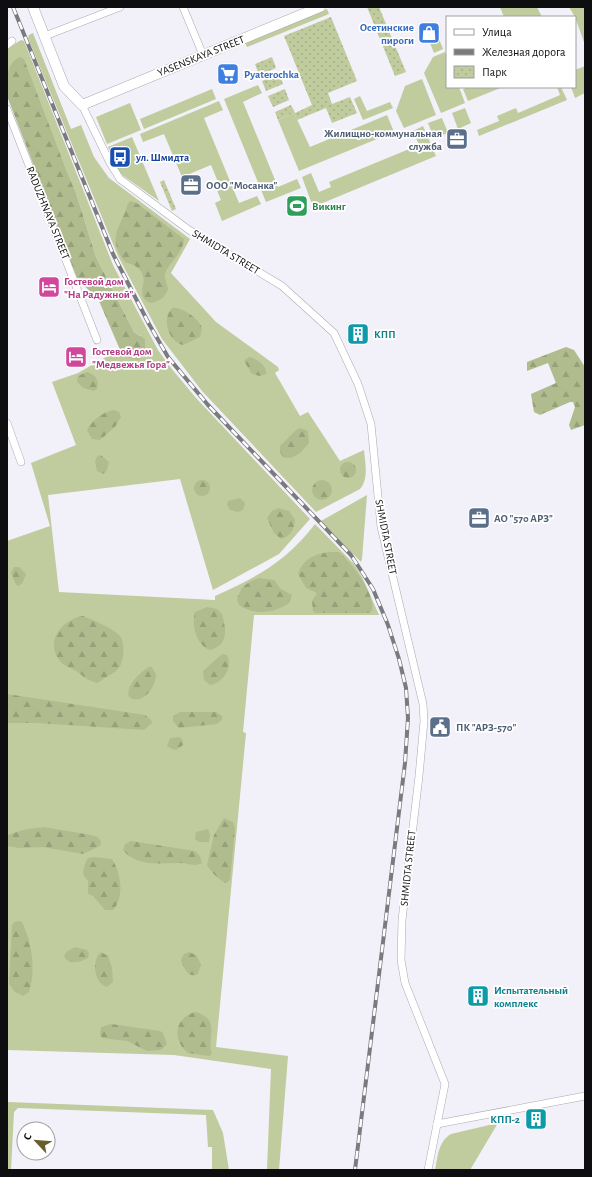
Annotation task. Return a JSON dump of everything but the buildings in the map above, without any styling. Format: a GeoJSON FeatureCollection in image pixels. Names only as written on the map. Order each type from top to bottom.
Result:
{"type":"FeatureCollection","features":[{"type":"Feature","properties":{"kind":"street","name":"SHMIDTA STREET"},"geometry":{"type":"LineString","coordinates":[[34,7],[64,86],[82,105],[110,163],[120,179],[189,230],[258,271],[303,304],[334,333],[358,384],[371,424],[381,527],[423,704],[424,721],[402,920],[401,960],[405,983],[445,1084],[428,1170]]}},
{"type":"Feature","properties":{"kind":"street"},"geometry":{"type":"LineString","coordinates":[[45,36],[120,7]]}},
{"type":"Feature","properties":{"kind":"street"},"geometry":{"type":"LineString","coordinates":[[183,7],[203,55]]}},
{"type":"Feature","properties":{"kind":"street","name":"YASENSKAYA STREET"},"geometry":{"type":"LineString","coordinates":[[82,105],[320,7]]}},
{"type":"Feature","properties":{"kind":"street","name":"RADUZHNAYA STREET"},"geometry":{"type":"LineString","coordinates":[[7,109],[98,340]]}},
{"type":"Feature","properties":{"kind":"street"},"geometry":{"type":"LineString","coordinates":[[7,423],[22,462]]}},
{"type":"Feature","properties":{"kind":"street"},"geometry":{"type":"LineString","coordinates":[[437,1124],[585,1096]]}},
{"type":"Feature","properties":{"kind":"green space"},"geometry":{"type":"Polygon","coordinates":[[[367,7],[379,7],[406,72],[395,76],[367,7]]]}},
{"type":"Feature","properties":{"kind":"green space"},"geometry":{"type":"Polygon","coordinates":[[[500,7],[537,7],[542,16],[504,16],[500,7]]]}},
{"type":"Feature","properties":{"kind":"green space"},"geometry":{"type":"Polygon","coordinates":[[[569,7],[585,7],[585,45],[576,16],[574,16],[569,7]]]}},
{"type":"Feature","properties":{"kind":"green space"},"geometry":{"type":"Polygon","coordinates":[[[327,9],[329,14],[247,47],[245,43],[327,9]]]}},
{"type":"Feature","properties":{"kind":"green space"},"geometry":{"type":"Polygon","coordinates":[[[331,17],[357,81],[328,93],[332,104],[350,97],[357,113],[332,123],[326,108],[297,120],[294,113],[278,120],[275,112],[291,105],[295,113],[312,105],[284,36],[331,17]]]}},
{"type":"Feature","properties":{"kind":"green space"},"geometry":{"type":"Polygon","coordinates":[[[33,33],[71,129],[81,125],[94,157],[109,178],[190,239],[171,273],[216,322],[278,367],[279,370],[275,373],[300,416],[308,412],[340,461],[364,450],[366,465],[365,480],[360,489],[316,512],[202,391],[162,339],[118,256],[28,38],[29,35],[33,33]]]}},
{"type":"Feature","properties":{"kind":"green space"},"geometry":{"type":"Polygon","coordinates":[[[437,34],[443,49],[434,53],[428,38],[437,34]]]}},
{"type":"Feature","properties":{"kind":"green space"},"geometry":{"type":"Polygon","coordinates":[[[21,40],[24,41],[113,265],[158,350],[196,398],[310,519],[279,554],[213,590],[180,479],[48,495],[59,592],[215,600],[215,596],[257,575],[282,558],[293,549],[315,524],[354,564],[362,577],[379,615],[254,615],[243,732],[246,733],[216,1047],[288,1056],[279,1170],[267,1170],[271,1069],[174,1055],[7,1050],[7,541],[50,526],[31,463],[76,445],[52,382],[78,373],[120,349],[121,352],[141,336],[134,332],[96,257],[76,193],[11,66],[7,73],[7,49],[21,40]]]}},
{"type":"Feature","properties":{"kind":"green space"},"geometry":{"type":"Polygon","coordinates":[[[445,52],[446,88],[459,88],[465,103],[441,113],[424,73],[433,57],[445,52]]]}},
{"type":"Feature","properties":{"kind":"green space"},"geometry":{"type":"Polygon","coordinates":[[[20,57],[24,59],[76,193],[96,257],[134,332],[145,339],[145,353],[138,360],[126,357],[121,352],[99,301],[77,278],[7,96],[7,79],[9,69],[11,64],[20,57]]]}},
{"type":"Feature","properties":{"kind":"green space"},"geometry":{"type":"Polygon","coordinates":[[[272,57],[276,68],[259,75],[255,64],[272,57]]]}},
{"type":"Feature","properties":{"kind":"green space"},"geometry":{"type":"Polygon","coordinates":[[[585,66],[585,93],[575,98],[571,88],[576,88],[576,70],[585,66]]]}},
{"type":"Feature","properties":{"kind":"green space"},"geometry":{"type":"Polygon","coordinates":[[[279,74],[283,84],[266,91],[262,81],[279,74]]]}},
{"type":"Feature","properties":{"kind":"green space"},"geometry":{"type":"Polygon","coordinates":[[[422,79],[436,115],[404,128],[396,111],[405,86],[422,79]]]}},
{"type":"Feature","properties":{"kind":"green space"},"geometry":{"type":"Polygon","coordinates":[[[258,85],[262,93],[243,102],[278,187],[297,179],[301,188],[266,202],[224,99],[258,85]]]}},
{"type":"Feature","properties":{"kind":"green space"},"geometry":{"type":"Polygon","coordinates":[[[466,88],[500,88],[468,101],[463,89],[466,88]]]}},
{"type":"Feature","properties":{"kind":"green space"},"geometry":{"type":"Polygon","coordinates":[[[557,88],[561,88],[567,100],[479,136],[477,130],[499,121],[497,116],[516,108],[518,113],[560,95],[557,88]]]}},
{"type":"Feature","properties":{"kind":"green space"},"geometry":{"type":"Polygon","coordinates":[[[212,89],[216,99],[144,129],[140,119],[212,89]]]}},
{"type":"Feature","properties":{"kind":"green space"},"geometry":{"type":"Polygon","coordinates":[[[285,89],[289,100],[273,107],[268,96],[285,89]]]}},
{"type":"Feature","properties":{"kind":"green space"},"geometry":{"type":"Polygon","coordinates":[[[360,96],[367,111],[390,102],[393,108],[363,120],[354,99],[360,96]]]}},
{"type":"Feature","properties":{"kind":"green space"},"geometry":{"type":"Polygon","coordinates":[[[219,101],[223,110],[204,118],[239,203],[257,196],[261,204],[222,221],[215,203],[221,200],[216,188],[220,187],[211,165],[182,177],[164,134],[143,142],[140,134],[219,101]]]}},
{"type":"Feature","properties":{"kind":"green space"},"geometry":{"type":"Polygon","coordinates":[[[130,103],[141,130],[107,144],[96,117],[130,103]]]}},
{"type":"Feature","properties":{"kind":"green space"},"geometry":{"type":"Polygon","coordinates":[[[465,108],[471,123],[458,129],[452,113],[465,108]]]}},
{"type":"Feature","properties":{"kind":"green space"},"geometry":{"type":"Polygon","coordinates":[[[294,113],[310,147],[387,115],[394,132],[299,171],[278,120],[294,113]]]}},
{"type":"Feature","properties":{"kind":"green space"},"geometry":{"type":"Polygon","coordinates":[[[442,118],[448,133],[434,138],[428,123],[442,118]]]}},
{"type":"Feature","properties":{"kind":"green space"},"geometry":{"type":"Polygon","coordinates":[[[423,126],[436,156],[313,207],[302,177],[311,173],[319,192],[331,187],[329,182],[419,145],[413,131],[423,126]]]}},
{"type":"Feature","properties":{"kind":"green space"},"geometry":{"type":"Polygon","coordinates":[[[132,137],[159,201],[118,172],[108,147],[132,137]]]}},
{"type":"Feature","properties":{"kind":"green space"},"geometry":{"type":"Polygon","coordinates":[[[164,180],[176,209],[172,211],[160,182],[164,180]]]}},
{"type":"Feature","properties":{"kind":"green space"},"geometry":{"type":"Polygon","coordinates":[[[131,201],[138,204],[184,239],[182,248],[165,274],[168,290],[163,298],[153,303],[145,300],[143,297],[142,291],[144,280],[142,273],[135,266],[125,262],[116,246],[117,232],[128,203],[131,201]]]}},
{"type":"Feature","properties":{"kind":"green space"},"geometry":{"type":"Polygon","coordinates":[[[172,308],[183,310],[198,321],[202,330],[200,337],[183,345],[174,340],[170,335],[167,324],[167,318],[172,308]]]}},
{"type":"Feature","properties":{"kind":"green space"},"geometry":{"type":"Polygon","coordinates":[[[566,347],[574,350],[585,367],[585,425],[571,430],[569,425],[575,407],[573,402],[540,415],[534,412],[531,394],[556,383],[548,363],[527,371],[527,362],[566,347]]]}},
{"type":"Feature","properties":{"kind":"green space"},"geometry":{"type":"Polygon","coordinates":[[[249,357],[255,359],[263,365],[266,374],[260,376],[252,374],[244,361],[249,357]]]}},
{"type":"Feature","properties":{"kind":"green space"},"geometry":{"type":"Polygon","coordinates":[[[87,372],[94,376],[98,383],[97,389],[94,391],[83,388],[77,382],[78,376],[87,372]]]}},
{"type":"Feature","properties":{"kind":"green space"},"geometry":{"type":"Polygon","coordinates":[[[114,410],[119,412],[121,417],[115,427],[100,440],[92,439],[87,430],[89,426],[102,415],[114,410]]]}},
{"type":"Feature","properties":{"kind":"green space"},"geometry":{"type":"Polygon","coordinates":[[[301,428],[308,431],[309,443],[295,456],[291,458],[283,457],[280,452],[280,446],[297,429],[301,428]]]}},
{"type":"Feature","properties":{"kind":"green space"},"geometry":{"type":"Polygon","coordinates":[[[98,455],[102,456],[109,462],[107,470],[103,474],[97,471],[95,461],[98,455]]]}},
{"type":"Feature","properties":{"kind":"green space"},"geometry":{"type":"Polygon","coordinates":[[[348,462],[355,467],[356,470],[351,477],[348,478],[341,473],[340,470],[345,463],[348,462]]]}},
{"type":"Feature","properties":{"kind":"green space"},"geometry":{"type":"Polygon","coordinates":[[[199,480],[205,480],[210,485],[208,494],[205,496],[199,496],[194,491],[194,485],[199,480]]]}},
{"type":"Feature","properties":{"kind":"green space"},"geometry":{"type":"Polygon","coordinates":[[[322,480],[329,483],[332,490],[329,497],[322,500],[315,497],[312,490],[315,483],[322,480]]]}},
{"type":"Feature","properties":{"kind":"green space"},"geometry":{"type":"Polygon","coordinates":[[[367,495],[362,559],[361,562],[321,521],[367,495]]]}},
{"type":"Feature","properties":{"kind":"green space"},"geometry":{"type":"Polygon","coordinates":[[[240,498],[245,503],[243,510],[238,512],[230,510],[227,504],[228,501],[240,498]]]}},
{"type":"Feature","properties":{"kind":"green space"},"geometry":{"type":"Polygon","coordinates":[[[279,508],[289,511],[295,520],[291,532],[281,539],[274,533],[267,518],[272,511],[279,508]]]}},
{"type":"Feature","properties":{"kind":"green space"},"geometry":{"type":"Polygon","coordinates":[[[329,552],[339,552],[350,563],[362,579],[370,596],[372,611],[369,613],[315,613],[313,611],[312,601],[317,593],[306,588],[298,574],[306,561],[310,558],[329,552]]]}},
{"type":"Feature","properties":{"kind":"green space"},"geometry":{"type":"Polygon","coordinates":[[[14,567],[19,567],[26,574],[23,582],[19,586],[16,585],[11,573],[14,567]]]}},
{"type":"Feature","properties":{"kind":"green space"},"geometry":{"type":"Polygon","coordinates":[[[259,578],[274,580],[281,589],[292,595],[290,602],[279,609],[265,612],[251,611],[239,605],[237,600],[242,588],[251,581],[259,578]]]}},
{"type":"Feature","properties":{"kind":"green space"},"geometry":{"type":"Polygon","coordinates":[[[207,607],[217,609],[222,614],[225,631],[225,636],[220,644],[216,648],[210,650],[201,644],[194,628],[195,612],[207,607]]]}},
{"type":"Feature","properties":{"kind":"green space"},"geometry":{"type":"Polygon","coordinates":[[[83,616],[103,624],[120,636],[123,642],[123,655],[120,666],[116,671],[98,683],[87,679],[77,671],[64,665],[56,654],[54,646],[55,639],[62,627],[75,618],[83,616]]]}},
{"type":"Feature","properties":{"kind":"green space"},"geometry":{"type":"Polygon","coordinates":[[[222,654],[227,655],[229,660],[228,670],[223,678],[215,684],[210,685],[204,680],[203,671],[222,654]]]}},
{"type":"Feature","properties":{"kind":"green space"},"geometry":{"type":"Polygon","coordinates":[[[151,666],[156,674],[153,685],[148,693],[142,698],[136,700],[131,698],[129,695],[129,689],[134,680],[151,666]]]}},
{"type":"Feature","properties":{"kind":"green space"},"geometry":{"type":"Polygon","coordinates":[[[7,694],[145,715],[151,720],[152,723],[144,730],[37,723],[7,723],[7,694]]]}},
{"type":"Feature","properties":{"kind":"green space"},"geometry":{"type":"Polygon","coordinates":[[[180,712],[216,712],[222,716],[222,720],[217,724],[179,728],[173,721],[173,716],[180,712]]]}},
{"type":"Feature","properties":{"kind":"green space"},"geometry":{"type":"Polygon","coordinates":[[[179,737],[182,739],[183,745],[176,750],[167,746],[170,738],[179,737]]]}},
{"type":"Feature","properties":{"kind":"green space"},"geometry":{"type":"Polygon","coordinates":[[[224,818],[233,822],[235,829],[230,880],[226,883],[215,876],[207,865],[214,835],[224,818]]]}},
{"type":"Feature","properties":{"kind":"green space"},"geometry":{"type":"Polygon","coordinates":[[[44,827],[98,837],[101,842],[100,846],[83,854],[43,847],[19,848],[7,846],[7,835],[27,829],[44,827]]]}},
{"type":"Feature","properties":{"kind":"green space"},"geometry":{"type":"Polygon","coordinates":[[[208,829],[210,835],[209,842],[199,842],[195,839],[196,832],[208,829]]]}},
{"type":"Feature","properties":{"kind":"green space"},"geometry":{"type":"Polygon","coordinates":[[[131,841],[195,851],[200,856],[202,863],[197,865],[142,862],[135,859],[123,850],[125,844],[131,841]]]}},
{"type":"Feature","properties":{"kind":"green space"},"geometry":{"type":"Polygon","coordinates":[[[93,857],[112,859],[118,871],[120,892],[117,905],[113,910],[105,910],[93,896],[88,894],[88,881],[84,876],[84,870],[88,858],[93,857]]]}},
{"type":"Feature","properties":{"kind":"green space"},"geometry":{"type":"Polygon","coordinates":[[[14,922],[22,922],[32,957],[31,984],[29,992],[23,996],[14,991],[9,984],[12,926],[14,922]]]}},
{"type":"Feature","properties":{"kind":"green space"},"geometry":{"type":"Polygon","coordinates":[[[75,947],[87,950],[89,954],[88,958],[82,961],[68,961],[64,956],[66,952],[75,947]]]}},
{"type":"Feature","properties":{"kind":"green space"},"geometry":{"type":"Polygon","coordinates":[[[101,952],[108,956],[112,968],[113,982],[107,987],[99,981],[95,971],[96,960],[101,952]]]}},
{"type":"Feature","properties":{"kind":"green space"},"geometry":{"type":"Polygon","coordinates":[[[189,952],[196,955],[201,964],[198,974],[195,975],[187,972],[181,960],[184,954],[189,952]]]}},
{"type":"Feature","properties":{"kind":"green space"},"geometry":{"type":"Polygon","coordinates":[[[195,1012],[203,1015],[211,1024],[212,1054],[209,1056],[188,1053],[179,1042],[179,1024],[188,1015],[195,1012]]]}},
{"type":"Feature","properties":{"kind":"green space"},"geometry":{"type":"Polygon","coordinates":[[[111,1024],[160,1031],[163,1033],[167,1044],[161,1050],[147,1051],[127,1041],[102,1038],[100,1034],[101,1027],[111,1024]]]}},
{"type":"Feature","properties":{"kind":"green space"},"geometry":{"type":"Polygon","coordinates":[[[8,1102],[213,1110],[223,1133],[229,1170],[212,1170],[212,1147],[208,1147],[206,1115],[18,1108],[14,1112],[11,1170],[7,1170],[8,1102]]]}},
{"type":"Feature","properties":{"kind":"green space"},"geometry":{"type":"Polygon","coordinates":[[[498,1123],[470,1170],[435,1170],[441,1145],[443,1141],[451,1134],[498,1123]]]}},
{"type":"Feature","properties":{"kind":"railway"},"geometry":{"type":"LineString","coordinates":[[13,7],[113,254],[149,324],[168,357],[208,405],[351,555],[373,589],[388,625],[399,659],[406,688],[408,718],[405,763],[355,1170]]}},
{"type":"Feature","properties":{"kind":"place","name":"Осетинские пироги"},"geometry":{"type":"Point","coordinates":[429,33]}},
{"type":"Feature","properties":{"kind":"place","name":"Pyaterochka"},"geometry":{"type":"Point","coordinates":[228,74]}},
{"type":"Feature","properties":{"kind":"place","name":"Жилищно-коммунальная служба"},"geometry":{"type":"Point","coordinates":[457,139]}},
{"type":"Feature","properties":{"kind":"place","name":"ул. Шмидта"},"geometry":{"type":"Point","coordinates":[120,157]}},
{"type":"Feature","properties":{"kind":"place","name":"ООО \"Мосанка\""},"geometry":{"type":"Point","coordinates":[191,185]}},
{"type":"Feature","properties":{"kind":"place","name":"Викинг"},"geometry":{"type":"Point","coordinates":[297,206]}},
{"type":"Feature","properties":{"kind":"place","name":"Гостевой дом \"На Радужной\""},"geometry":{"type":"Point","coordinates":[49,287]}},
{"type":"Feature","properties":{"kind":"place","name":"КПП"},"geometry":{"type":"Point","coordinates":[358,334]}},
{"type":"Feature","properties":{"kind":"place","name":"Гостевой дом \"Медвежья Гора\""},"geometry":{"type":"Point","coordinates":[76,357]}},
{"type":"Feature","properties":{"kind":"place","name":"АО \"570 АРЗ\""},"geometry":{"type":"Point","coordinates":[479,518]}},
{"type":"Feature","properties":{"kind":"place","name":"ПК \"АРЗ-570\""},"geometry":{"type":"Point","coordinates":[440,727]}},
{"type":"Feature","properties":{"kind":"place","name":"Испытательный комплекс"},"geometry":{"type":"Point","coordinates":[478,996]}},
{"type":"Feature","properties":{"kind":"place","name":"КПП-2"},"geometry":{"type":"Point","coordinates":[536,1119]}}]}
